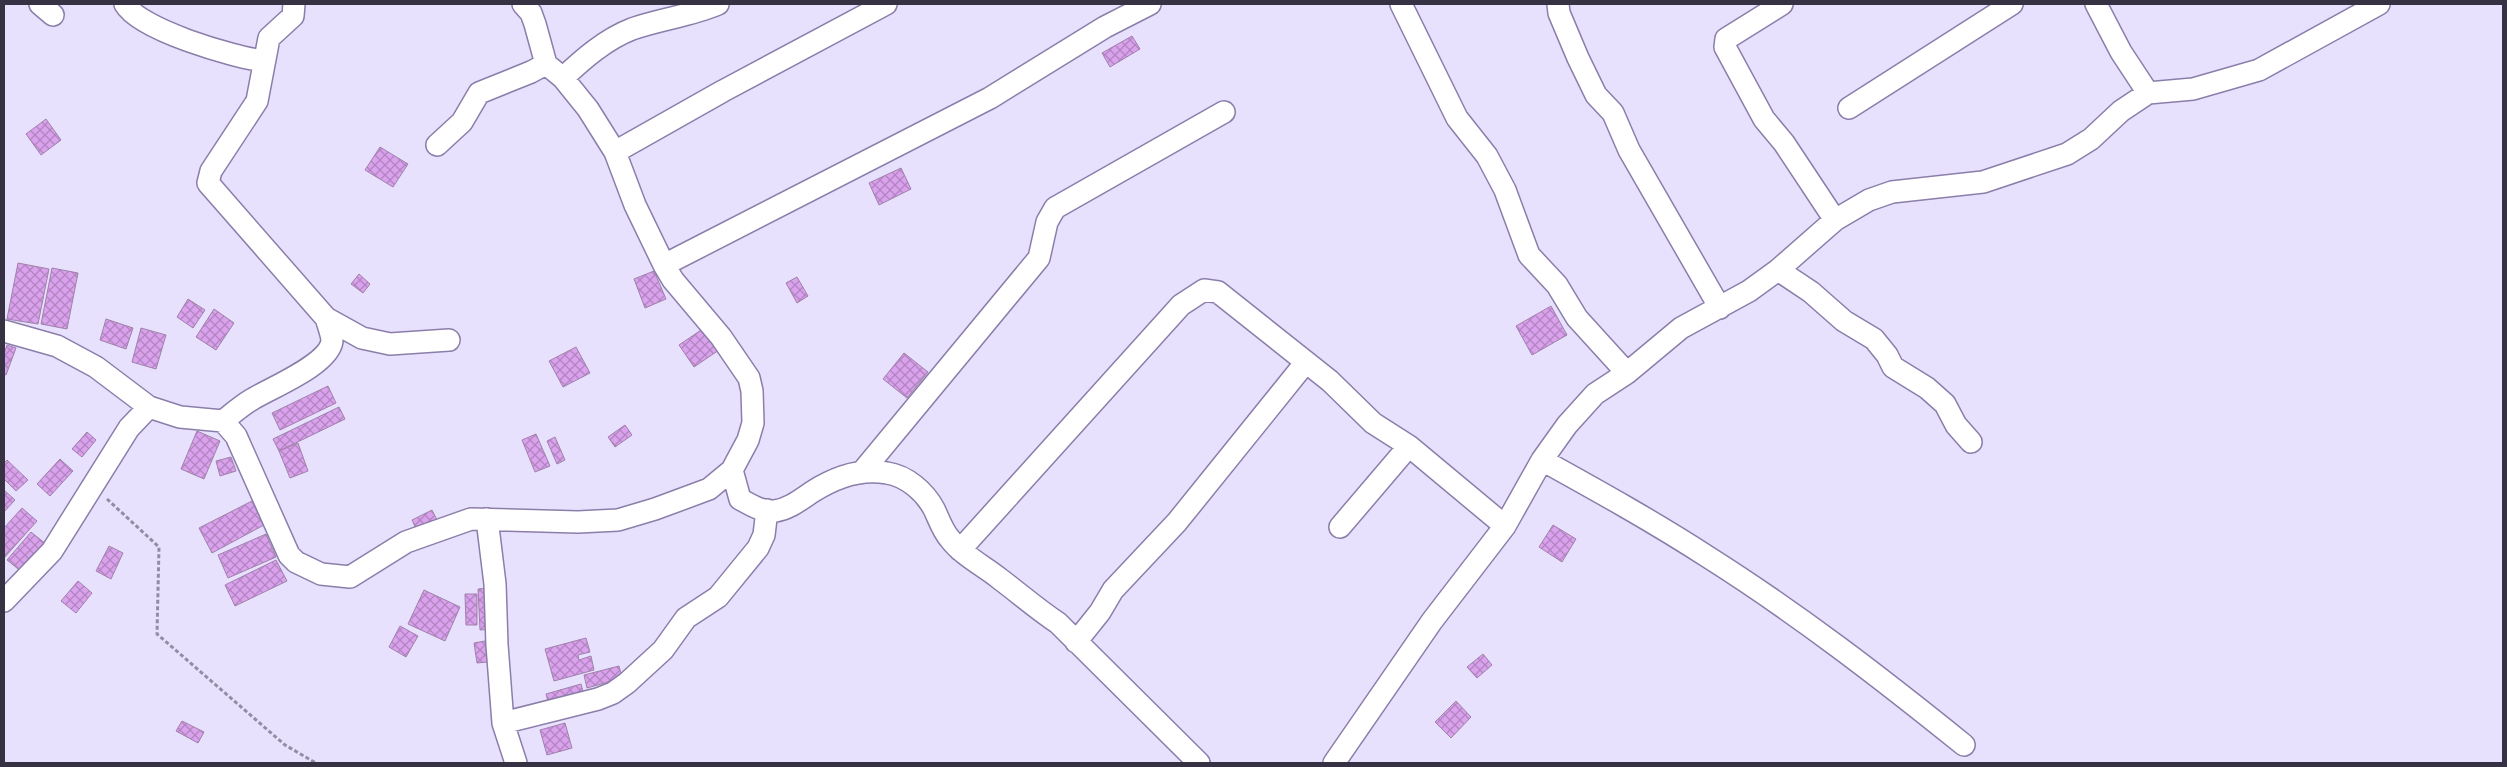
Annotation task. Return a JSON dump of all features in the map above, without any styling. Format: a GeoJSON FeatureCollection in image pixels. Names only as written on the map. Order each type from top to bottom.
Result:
{"type":"FeatureCollection","features":[{"type":"Feature","properties":{"kind":"street"},"geometry":{"type":"LineString","coordinates":[[125,4],[132,13],[192,42],[228,55],[264,61]]}},
{"type":"Feature","properties":{"kind":"street"},"geometry":{"type":"LineString","coordinates":[[294,4],[293,16],[269,38],[257,101],[211,171],[208,183],[326,318],[362,338],[390,344],[449,340]]}},
{"type":"Feature","properties":{"kind":"street"},"geometry":{"type":"LineString","coordinates":[[223,421],[236,436],[289,555],[296,562],[322,574],[350,577],[406,542],[471,519],[578,522],[618,520],[655,509],[709,489],[732,470],[748,440],[753,423],[752,391],[748,378],[721,337],[673,280],[635,205],[615,152],[588,109],[563,78],[546,64],[536,24],[531,13],[523,4]]}},
{"type":"Feature","properties":{"kind":"street"},"geometry":{"type":"LineString","coordinates":[[563,78],[583,59],[631,29],[671,20],[718,4]]}},
{"type":"Feature","properties":{"kind":"street"},"geometry":{"type":"LineString","coordinates":[[615,152],[723,91],[886,4]]}},
{"type":"Feature","properties":{"kind":"street"},"geometry":{"type":"LineString","coordinates":[[664,265],[990,98],[1105,27],[1150,4]]}},
{"type":"Feature","properties":{"kind":"street"},"geometry":{"type":"LineString","coordinates":[[1401,4],[1457,118],[1487,156],[1505,190],[1529,255],[1557,285],[1577,318],[1627,373]]}},
{"type":"Feature","properties":{"kind":"street"},"geometry":{"type":"LineString","coordinates":[[1558,4],[1559,13],[1574,49],[1596,95],[1613,113],[1629,150],[1720,308]]}},
{"type":"Feature","properties":{"kind":"street"},"geometry":{"type":"LineString","coordinates":[[1782,4],[1726,39],[1725,47],[1764,119],[1784,143],[1835,220]]}},
{"type":"Feature","properties":{"kind":"street"},"geometry":{"type":"LineString","coordinates":[[1849,108],[2012,4]]}},
{"type":"Feature","properties":{"kind":"street"},"geometry":{"type":"LineString","coordinates":[[2096,4],[2121,52],[2148,93]]}},
{"type":"Feature","properties":{"kind":"street"},"geometry":{"type":"LineString","coordinates":[[1334,763],[1428,627],[1505,526],[1542,460],[1567,425],[1595,394],[1627,373],[1681,328],[1720,308],[1778,270],[1835,220],[1869,200],[1892,192],[1984,182],[2067,154],[2091,139],[2121,111],[2148,93],[2193,88],[2259,70],[2379,4]]}},
{"type":"Feature","properties":{"kind":"street"},"geometry":{"type":"LineString","coordinates":[[438,145],[462,122],[479,93],[546,64]]}},
{"type":"Feature","properties":{"kind":"street"},"geometry":{"type":"LineString","coordinates":[[862,472],[1039,258],[1047,222],[1055,208],[1224,112]]}},
{"type":"Feature","properties":{"kind":"street"},"geometry":{"type":"LineString","coordinates":[[1778,270],[1810,292],[1844,321],[1874,339],[1887,355],[1893,367],[1927,388],[1944,404],[1956,425],[1971,442]]}},
{"type":"Feature","properties":{"kind":"street"},"geometry":{"type":"LineString","coordinates":[[960,550],[1181,306],[1204,290],[1218,292],[1330,381],[1373,423],[1410,446],[1465,490],[1505,526]]}},
{"type":"Feature","properties":{"kind":"street"},"geometry":{"type":"LineString","coordinates":[[4,331],[57,346],[96,368],[149,407],[180,417],[223,421],[251,400],[290,380],[320,359],[329,349],[332,340],[326,318]]}},
{"type":"Feature","properties":{"kind":"street"},"geometry":{"type":"LineString","coordinates":[[1076,642],[1100,612],[1113,590],[1177,522],[1306,362]]}},
{"type":"Feature","properties":{"kind":"street"},"geometry":{"type":"LineString","coordinates":[[4,601],[52,551],[94,487],[129,428],[149,407]]}},
{"type":"Feature","properties":{"kind":"street"},"geometry":{"type":"LineString","coordinates":[[1340,527],[1410,446]]}},
{"type":"Feature","properties":{"kind":"street"},"geometry":{"type":"LineString","coordinates":[[1542,460],[1700,552],[1808,624],[1870,669],[1964,745]]}},
{"type":"Feature","properties":{"kind":"street"},"geometry":{"type":"LineString","coordinates":[[732,470],[740,499]]}},
{"type":"Feature","properties":{"kind":"street"},"geometry":{"type":"LineString","coordinates":[[709,489],[740,499],[759,509],[767,510],[786,509],[832,481],[862,472],[888,473],[908,480],[925,496],[949,538],[960,550],[1001,580],[1035,609],[1058,623],[1198,763]]}},
{"type":"Feature","properties":{"kind":"street"},"geometry":{"type":"LineString","coordinates":[[503,723],[614,693],[627,683],[663,650],[686,618],[718,597],[738,574],[758,548],[764,535],[767,510]]}},
{"type":"Feature","properties":{"kind":"street"},"geometry":{"type":"LineString","coordinates":[[487,519],[495,584],[497,645],[503,723],[516,763]]}},
{"type":"Feature","properties":{"kind":"path"},"geometry":{"type":"LineString","coordinates":[[94,487],[159,547],[156,634],[285,745],[316,763]]}},
{"type":"Feature","properties":{"kind":"building"},"geometry":{"type":"Polygon","coordinates":[[[1132,36],[1140,49],[1110,67],[1102,53],[1132,36]]]}},
{"type":"Feature","properties":{"kind":"building"},"geometry":{"type":"Polygon","coordinates":[[[46,119],[61,140],[41,155],[26,134],[46,119]]]}},
{"type":"Feature","properties":{"kind":"building"},"geometry":{"type":"Polygon","coordinates":[[[380,147],[408,164],[393,187],[365,170],[380,147]]]}},
{"type":"Feature","properties":{"kind":"building"},"geometry":{"type":"Polygon","coordinates":[[[901,168],[911,189],[879,205],[869,183],[901,168]]]}},
{"type":"Feature","properties":{"kind":"building"},"geometry":{"type":"Polygon","coordinates":[[[18,263],[49,269],[38,324],[7,319],[18,263]]]}},
{"type":"Feature","properties":{"kind":"building"},"geometry":{"type":"Polygon","coordinates":[[[52,268],[78,273],[67,329],[41,324],[52,268]]]}},
{"type":"Feature","properties":{"kind":"building"},"geometry":{"type":"Polygon","coordinates":[[[654,271],[666,299],[645,308],[634,279],[654,271]]]}},
{"type":"Feature","properties":{"kind":"building"},"geometry":{"type":"Polygon","coordinates":[[[359,274],[370,284],[363,293],[351,284],[359,274]]]}},
{"type":"Feature","properties":{"kind":"building"},"geometry":{"type":"Polygon","coordinates":[[[797,277],[808,296],[797,303],[786,283],[797,277]]]}},
{"type":"Feature","properties":{"kind":"building"},"geometry":{"type":"Polygon","coordinates":[[[188,299],[205,310],[193,328],[177,317],[188,299]]]}},
{"type":"Feature","properties":{"kind":"building"},"geometry":{"type":"Polygon","coordinates":[[[1551,306],[1567,335],[1532,355],[1516,326],[1551,306]]]}},
{"type":"Feature","properties":{"kind":"building"},"geometry":{"type":"Polygon","coordinates":[[[214,309],[234,323],[216,350],[196,337],[214,309]]]}},
{"type":"Feature","properties":{"kind":"building"},"geometry":{"type":"Polygon","coordinates":[[[106,319],[133,328],[126,349],[100,340],[106,319]]]}},
{"type":"Feature","properties":{"kind":"building"},"geometry":{"type":"Polygon","coordinates":[[[141,328],[166,335],[156,369],[132,362],[141,328]]]}},
{"type":"Feature","properties":{"kind":"building"},"geometry":{"type":"Polygon","coordinates":[[[704,328],[719,350],[694,367],[679,345],[704,328]]]}},
{"type":"Feature","properties":{"kind":"building"},"geometry":{"type":"Polygon","coordinates":[[[7,345],[16,348],[6,375],[4,374],[4,354],[7,345]]]}},
{"type":"Feature","properties":{"kind":"building"},"geometry":{"type":"Polygon","coordinates":[[[576,347],[590,373],[563,387],[549,361],[576,347]]]}},
{"type":"Feature","properties":{"kind":"building"},"geometry":{"type":"Polygon","coordinates":[[[904,353],[928,372],[907,398],[883,379],[904,353]]]}},
{"type":"Feature","properties":{"kind":"building"},"geometry":{"type":"Polygon","coordinates":[[[328,386],[336,403],[280,430],[272,413],[328,386]]]}},
{"type":"Feature","properties":{"kind":"building"},"geometry":{"type":"Polygon","coordinates":[[[339,407],[345,419],[279,451],[273,439],[339,407]]]}},
{"type":"Feature","properties":{"kind":"building"},"geometry":{"type":"Polygon","coordinates":[[[625,425],[632,435],[615,447],[608,437],[625,425]]]}},
{"type":"Feature","properties":{"kind":"building"},"geometry":{"type":"Polygon","coordinates":[[[197,431],[220,441],[204,479],[181,469],[197,431]]]}},
{"type":"Feature","properties":{"kind":"building"},"geometry":{"type":"Polygon","coordinates":[[[87,432],[96,440],[82,457],[72,449],[87,432]]]}},
{"type":"Feature","properties":{"kind":"building"},"geometry":{"type":"Polygon","coordinates":[[[536,434],[550,466],[535,472],[522,440],[536,434]]]}},
{"type":"Feature","properties":{"kind":"building"},"geometry":{"type":"Polygon","coordinates":[[[555,437],[565,460],[557,464],[547,441],[555,437]]]}},
{"type":"Feature","properties":{"kind":"building"},"geometry":{"type":"Polygon","coordinates":[[[298,443],[308,471],[290,478],[279,451],[298,443]]]}},
{"type":"Feature","properties":{"kind":"building"},"geometry":{"type":"Polygon","coordinates":[[[231,457],[236,471],[220,476],[216,461],[231,457]]]}},
{"type":"Feature","properties":{"kind":"building"},"geometry":{"type":"Polygon","coordinates":[[[60,459],[73,471],[50,496],[37,484],[60,459]]]}},
{"type":"Feature","properties":{"kind":"building"},"geometry":{"type":"Polygon","coordinates":[[[7,460],[28,480],[16,491],[4,479],[4,463],[7,460]]]}},
{"type":"Feature","properties":{"kind":"building"},"geometry":{"type":"Polygon","coordinates":[[[4,490],[15,500],[4,512],[4,490]]]}},
{"type":"Feature","properties":{"kind":"building"},"geometry":{"type":"Polygon","coordinates":[[[252,501],[264,525],[212,553],[199,528],[252,501]]]}},
{"type":"Feature","properties":{"kind":"building"},"geometry":{"type":"Polygon","coordinates":[[[22,508],[37,521],[4,558],[4,528],[22,508]]]}},
{"type":"Feature","properties":{"kind":"building"},"geometry":{"type":"Polygon","coordinates":[[[432,510],[437,520],[417,531],[412,520],[432,510]]]}},
{"type":"Feature","properties":{"kind":"building"},"geometry":{"type":"Polygon","coordinates":[[[1553,525],[1576,539],[1562,562],[1539,547],[1553,525]]]}},
{"type":"Feature","properties":{"kind":"building"},"geometry":{"type":"Polygon","coordinates":[[[31,532],[46,544],[23,573],[7,560],[31,532]]]}},
{"type":"Feature","properties":{"kind":"building"},"geometry":{"type":"Polygon","coordinates":[[[266,534],[276,557],[228,578],[218,555],[266,534]]]}},
{"type":"Feature","properties":{"kind":"building"},"geometry":{"type":"Polygon","coordinates":[[[109,546],[123,553],[111,579],[96,571],[109,546]]]}},
{"type":"Feature","properties":{"kind":"building"},"geometry":{"type":"Polygon","coordinates":[[[276,560],[287,581],[235,606],[225,585],[276,560]]]}},
{"type":"Feature","properties":{"kind":"building"},"geometry":{"type":"Polygon","coordinates":[[[78,581],[92,593],[76,613],[61,601],[78,581]]]}},
{"type":"Feature","properties":{"kind":"building"},"geometry":{"type":"Polygon","coordinates":[[[492,588],[494,629],[480,630],[478,589],[492,588]]]}},
{"type":"Feature","properties":{"kind":"building"},"geometry":{"type":"Polygon","coordinates":[[[424,590],[460,607],[445,641],[408,624],[424,590]]]}},
{"type":"Feature","properties":{"kind":"building"},"geometry":{"type":"Polygon","coordinates":[[[465,594],[477,594],[477,625],[466,625],[465,594]]]}},
{"type":"Feature","properties":{"kind":"building"},"geometry":{"type":"Polygon","coordinates":[[[400,626],[418,636],[406,657],[389,647],[400,626]]]}},
{"type":"Feature","properties":{"kind":"building"},"geometry":{"type":"Polygon","coordinates":[[[586,638],[590,652],[578,655],[579,660],[591,656],[594,670],[554,681],[545,649],[586,638]]]}},
{"type":"Feature","properties":{"kind":"building"},"geometry":{"type":"Polygon","coordinates":[[[485,641],[488,662],[477,663],[474,643],[485,641]]]}},
{"type":"Feature","properties":{"kind":"building"},"geometry":{"type":"Polygon","coordinates":[[[1483,654],[1492,665],[1477,678],[1467,667],[1483,654]]]}},
{"type":"Feature","properties":{"kind":"building"},"geometry":{"type":"Polygon","coordinates":[[[619,666],[622,678],[587,688],[584,675],[619,666]]]}},
{"type":"Feature","properties":{"kind":"building"},"geometry":{"type":"Polygon","coordinates":[[[581,684],[584,695],[549,705],[546,694],[581,684]]]}},
{"type":"Feature","properties":{"kind":"building"},"geometry":{"type":"Polygon","coordinates":[[[1456,701],[1471,717],[1451,738],[1435,722],[1456,701]]]}},
{"type":"Feature","properties":{"kind":"building"},"geometry":{"type":"Polygon","coordinates":[[[182,721],[204,732],[198,743],[176,731],[182,721]]]}},
{"type":"Feature","properties":{"kind":"building"},"geometry":{"type":"Polygon","coordinates":[[[565,723],[572,748],[547,755],[540,730],[565,723]]]}}]}
